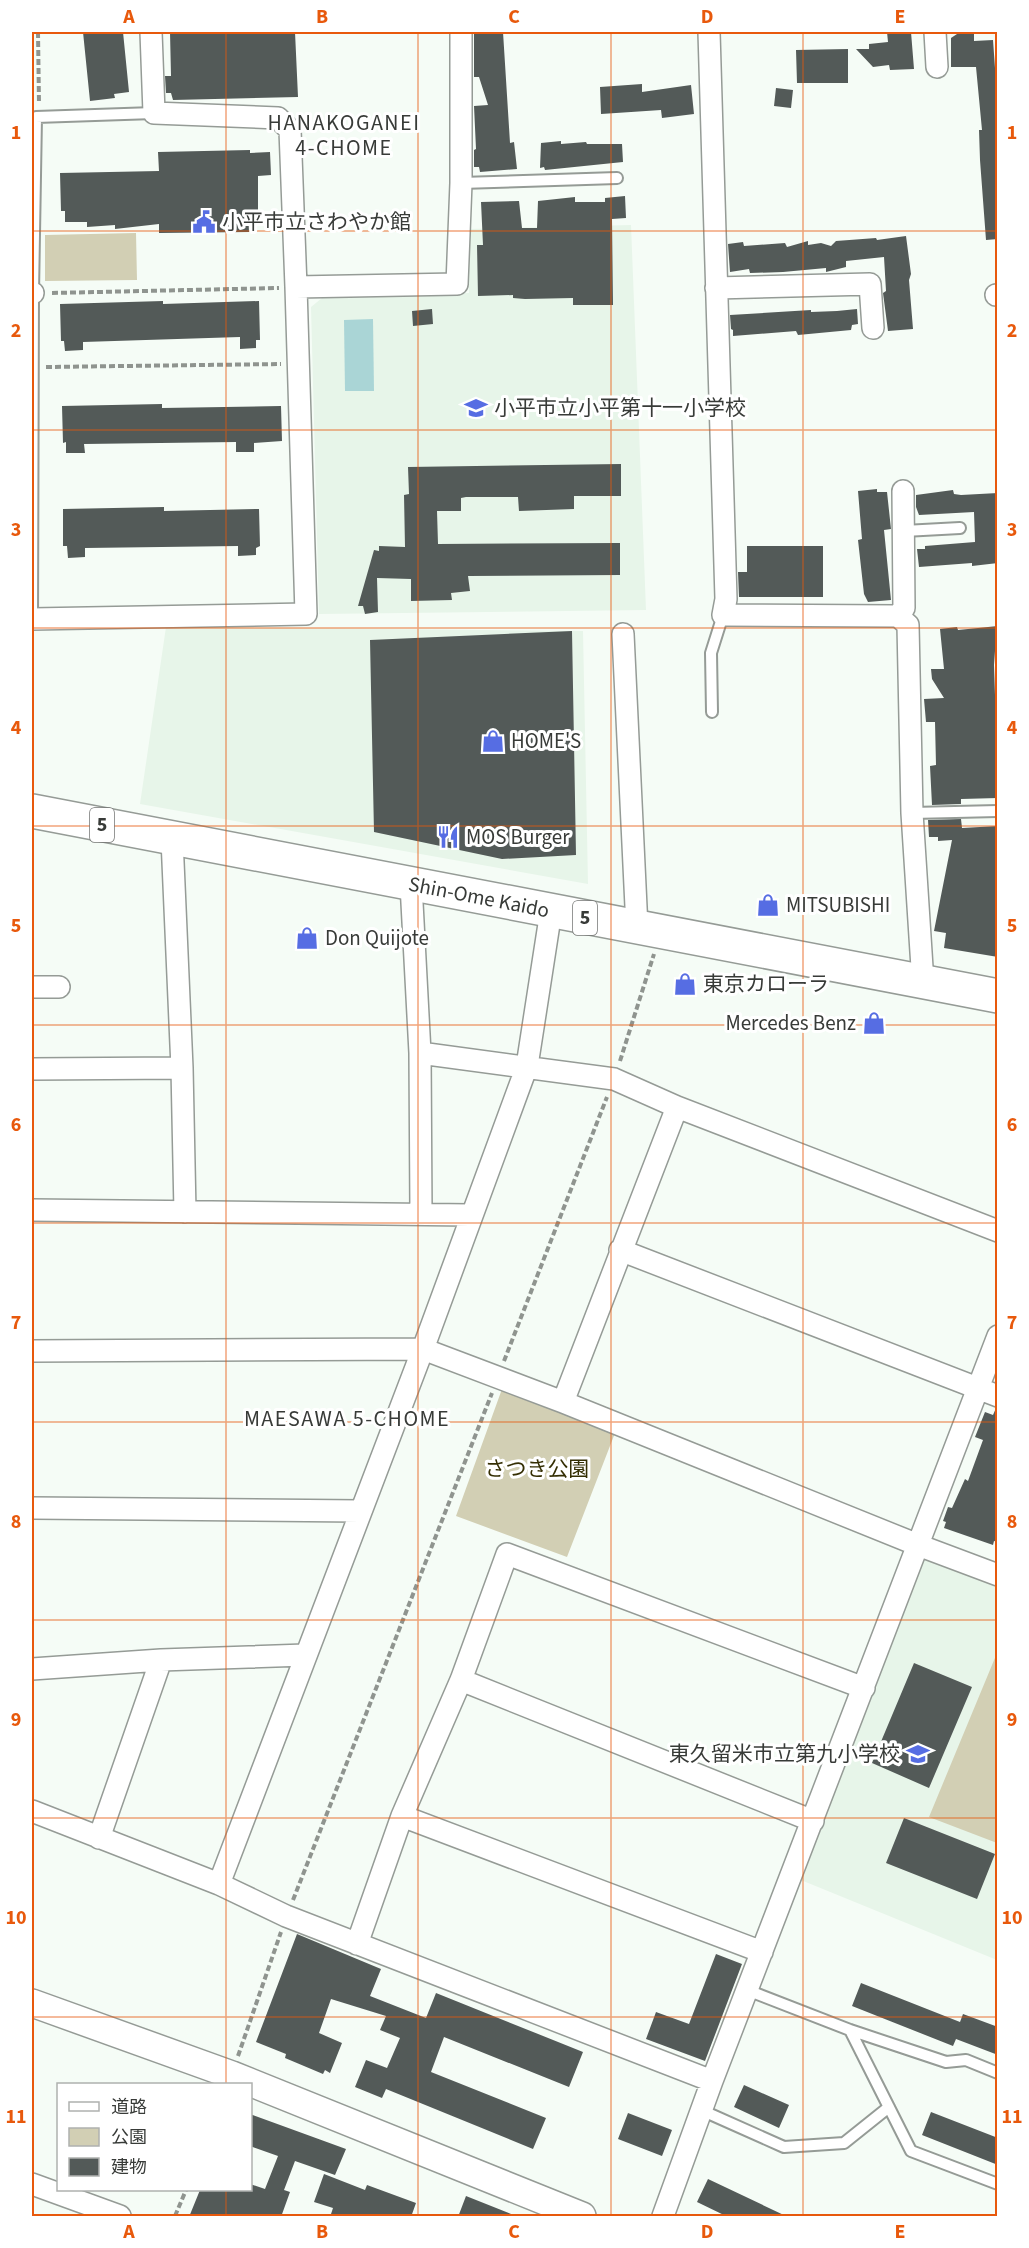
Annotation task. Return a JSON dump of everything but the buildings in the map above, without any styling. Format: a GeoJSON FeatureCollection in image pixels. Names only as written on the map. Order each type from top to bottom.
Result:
{"type":"FeatureCollection","features":[{"type":"Feature","properties":{"kind":"main road","name":"Shin-Ome Kaido"},"geometry":{"type":"LineString","coordinates":[[32,811],[550,911],[646,941],[923,982],[998,996]]}},
{"type":"Feature","properties":{"kind":"street"},"geometry":{"type":"LineString","coordinates":[[32,619],[306,614],[297,287],[290,130],[278,117],[154,113],[151,32]]}},
{"type":"Feature","properties":{"kind":"street"},"geometry":{"type":"LineString","coordinates":[[297,287],[457,284],[461,32]]}},
{"type":"Feature","properties":{"kind":"street"},"geometry":{"type":"LineString","coordinates":[[709,32],[726,599],[723,615],[898,616],[908,625],[912,813],[923,982]]}},
{"type":"Feature","properties":{"kind":"street"},"geometry":{"type":"LineString","coordinates":[[935,32],[937,67]]}},
{"type":"Feature","properties":{"kind":"street"},"geometry":{"type":"LineString","coordinates":[[716,288],[870,284],[873,328]]}},
{"type":"Feature","properties":{"kind":"street"},"geometry":{"type":"LineString","coordinates":[[898,616],[904,608],[903,491]]}},
{"type":"Feature","properties":{"kind":"street"},"geometry":{"type":"LineString","coordinates":[[623,634],[646,941]]}},
{"type":"Feature","properties":{"kind":"street"},"geometry":{"type":"LineString","coordinates":[[172,839],[182,1068],[185,1212]]}},
{"type":"Feature","properties":{"kind":"street"},"geometry":{"type":"LineString","coordinates":[[411,884],[420,1053],[421,1214]]}},
{"type":"Feature","properties":{"kind":"street"},"geometry":{"type":"LineString","coordinates":[[219,1884],[423,1349],[526,1066],[550,911]]}},
{"type":"Feature","properties":{"kind":"street"},"geometry":{"type":"LineString","coordinates":[[32,987],[59,987]]}},
{"type":"Feature","properties":{"kind":"street"},"geometry":{"type":"LineString","coordinates":[[420,1053],[614,1079],[677,1107],[998,1232]]}},
{"type":"Feature","properties":{"kind":"street"},"geometry":{"type":"LineString","coordinates":[[32,1069],[182,1068]]}},
{"type":"Feature","properties":{"kind":"street"},"geometry":{"type":"LineString","coordinates":[[563,1402],[677,1107]]}},
{"type":"Feature","properties":{"kind":"street"},"geometry":{"type":"LineString","coordinates":[[32,1210],[470,1215]]}},
{"type":"Feature","properties":{"kind":"street"},"geometry":{"type":"LineString","coordinates":[[620,1250],[998,1396]]}},
{"type":"Feature","properties":{"kind":"street"},"geometry":{"type":"LineString","coordinates":[[663,2217],[712,2081],[998,1336]]}},
{"type":"Feature","properties":{"kind":"street"},"geometry":{"type":"LineString","coordinates":[[32,1351],[423,1349],[563,1402],[998,1575]]}},
{"type":"Feature","properties":{"kind":"street"},"geometry":{"type":"LineString","coordinates":[[32,1508],[360,1511]]}},
{"type":"Feature","properties":{"kind":"street"},"geometry":{"type":"LineString","coordinates":[[357,1944],[402,1816],[461,1680],[507,1554],[864,1688]]}},
{"type":"Feature","properties":{"kind":"street"},"geometry":{"type":"LineString","coordinates":[[32,1669],[161,1660],[305,1656]]}},
{"type":"Feature","properties":{"kind":"street"},"geometry":{"type":"LineString","coordinates":[[99,1838],[161,1660]]}},
{"type":"Feature","properties":{"kind":"street"},"geometry":{"type":"LineString","coordinates":[[461,1680],[813,1821]]}},
{"type":"Feature","properties":{"kind":"street"},"geometry":{"type":"LineString","coordinates":[[32,1811],[219,1884],[286,1916],[712,2081]]}},
{"type":"Feature","properties":{"kind":"street"},"geometry":{"type":"LineString","coordinates":[[402,1816],[762,1952]]}},
{"type":"Feature","properties":{"kind":"street"},"geometry":{"type":"LineString","coordinates":[[32,2003],[252,2083]]}},
{"type":"Feature","properties":{"kind":"street"},"geometry":{"type":"LineString","coordinates":[[252,2083],[582,2217]]}},
{"type":"Feature","properties":{"kind":"street"},"geometry":{"type":"LineString","coordinates":[[32,2184],[95,2212],[120,2217]]}},
{"type":"Feature","properties":{"kind":"lane"},"geometry":{"type":"LineString","coordinates":[[32,619],[32,293],[36,117],[154,113]]}},
{"type":"Feature","properties":{"kind":"lane"},"geometry":{"type":"LineString","coordinates":[[460,183],[617,178]]}},
{"type":"Feature","properties":{"kind":"lane"},"geometry":{"type":"LineString","coordinates":[[904,531],[960,528]]}},
{"type":"Feature","properties":{"kind":"lane"},"geometry":{"type":"LineString","coordinates":[[712,712],[711,653],[723,615]]}},
{"type":"Feature","properties":{"kind":"lane"},"geometry":{"type":"LineString","coordinates":[[912,813],[998,811]]}},
{"type":"Feature","properties":{"kind":"lane"},"geometry":{"type":"LineString","coordinates":[[747,1990],[850,2030],[946,2062],[966,2060],[998,2073]]}},
{"type":"Feature","properties":{"kind":"lane"},"geometry":{"type":"LineString","coordinates":[[850,2030],[911,2151],[998,2184]]}},
{"type":"Feature","properties":{"kind":"lane"},"geometry":{"type":"LineString","coordinates":[[701,2110],[784,2147],[844,2144],[889,2107]]}},
{"type":"Feature","properties":{"kind":"path"},"geometry":{"type":"LineString","coordinates":[[38,32],[39,117]]}},
{"type":"Feature","properties":{"kind":"path"},"geometry":{"type":"LineString","coordinates":[[32,293],[297,287]]}},
{"type":"Feature","properties":{"kind":"path"},"geometry":{"type":"LineString","coordinates":[[33,367],[298,363]]}},
{"type":"Feature","properties":{"kind":"path"},"geometry":{"type":"LineString","coordinates":[[232,2075],[286,1916],[614,1079],[646,941]]}},
{"type":"Feature","properties":{"kind":"path"},"geometry":{"type":"LineString","coordinates":[[175,2217],[186,2191]]}},
{"type":"Feature","properties":{"kind":"shaded area","name":"小平市立小平第十一小学校"},"geometry":{"type":"Polygon","coordinates":[[[631,225],[646,610],[319,614],[311,307],[322,298],[469,293],[469,229],[631,225]]]}},
{"type":"Feature","properties":{"kind":"shaded area"},"geometry":{"type":"Polygon","coordinates":[[[166,627],[583,631],[588,884],[140,804],[166,627]]]}},
{"type":"Feature","properties":{"kind":"shaded area","name":"東久留米市立第九小学校"},"geometry":{"type":"Polygon","coordinates":[[[918,1545],[997,1577],[997,1960],[791,1876],[918,1545]]]}},
{"type":"Feature","properties":{"kind":"green space"},"geometry":{"type":"Polygon","coordinates":[[[136,233],[137,280],[45,281],[45,235],[136,233]]]}},
{"type":"Feature","properties":{"kind":"green space","name":"さつき公園"},"geometry":{"type":"Polygon","coordinates":[[[502,1389],[615,1433],[567,1557],[456,1516],[502,1389]]]}},
{"type":"Feature","properties":{"kind":"green space"},"geometry":{"type":"Polygon","coordinates":[[[998,1653],[997,1843],[929,1817],[998,1653]]]}},
{"type":"Feature","properties":{"kind":"water"},"geometry":{"type":"Polygon","coordinates":[[[373,319],[374,391],[345,391],[344,320],[373,319]]]}},
{"type":"Feature","properties":{"kind":"place","name":"小平市立さわやか館"},"geometry":{"type":"Point","coordinates":[204,222]}},
{"type":"Feature","properties":{"kind":"place","name":"小平市立小平第十一小学校"},"geometry":{"type":"Point","coordinates":[476,408]}},
{"type":"Feature","properties":{"kind":"place","name":"HOME'S"},"geometry":{"type":"Point","coordinates":[493,741]}},
{"type":"Feature","properties":{"kind":"place","name":"MOS Burger"},"geometry":{"type":"Point","coordinates":[448,837]}},
{"type":"Feature","properties":{"kind":"place","name":"MITSUBISHI"},"geometry":{"type":"Point","coordinates":[768,905]}},
{"type":"Feature","properties":{"kind":"place","name":"Don Quijote"},"geometry":{"type":"Point","coordinates":[307,938]}},
{"type":"Feature","properties":{"kind":"place","name":"東京カローラ"},"geometry":{"type":"Point","coordinates":[685,984]}},
{"type":"Feature","properties":{"kind":"place","name":"Mercedes Benz"},"geometry":{"type":"Point","coordinates":[874,1023]}},
{"type":"Feature","properties":{"kind":"place","name":"東久留米市立第九小学校"},"geometry":{"type":"Point","coordinates":[918,1754]}},
{"type":"Feature","properties":{"kind":"district","name":"HANAKOGANEI 4-CHOME"},"geometry":{"type":"Point","coordinates":[344,136]}},
{"type":"Feature","properties":{"kind":"district","name":"MAESAWA 5-CHOME"},"geometry":{"type":"Point","coordinates":[347,1419]}}]}
